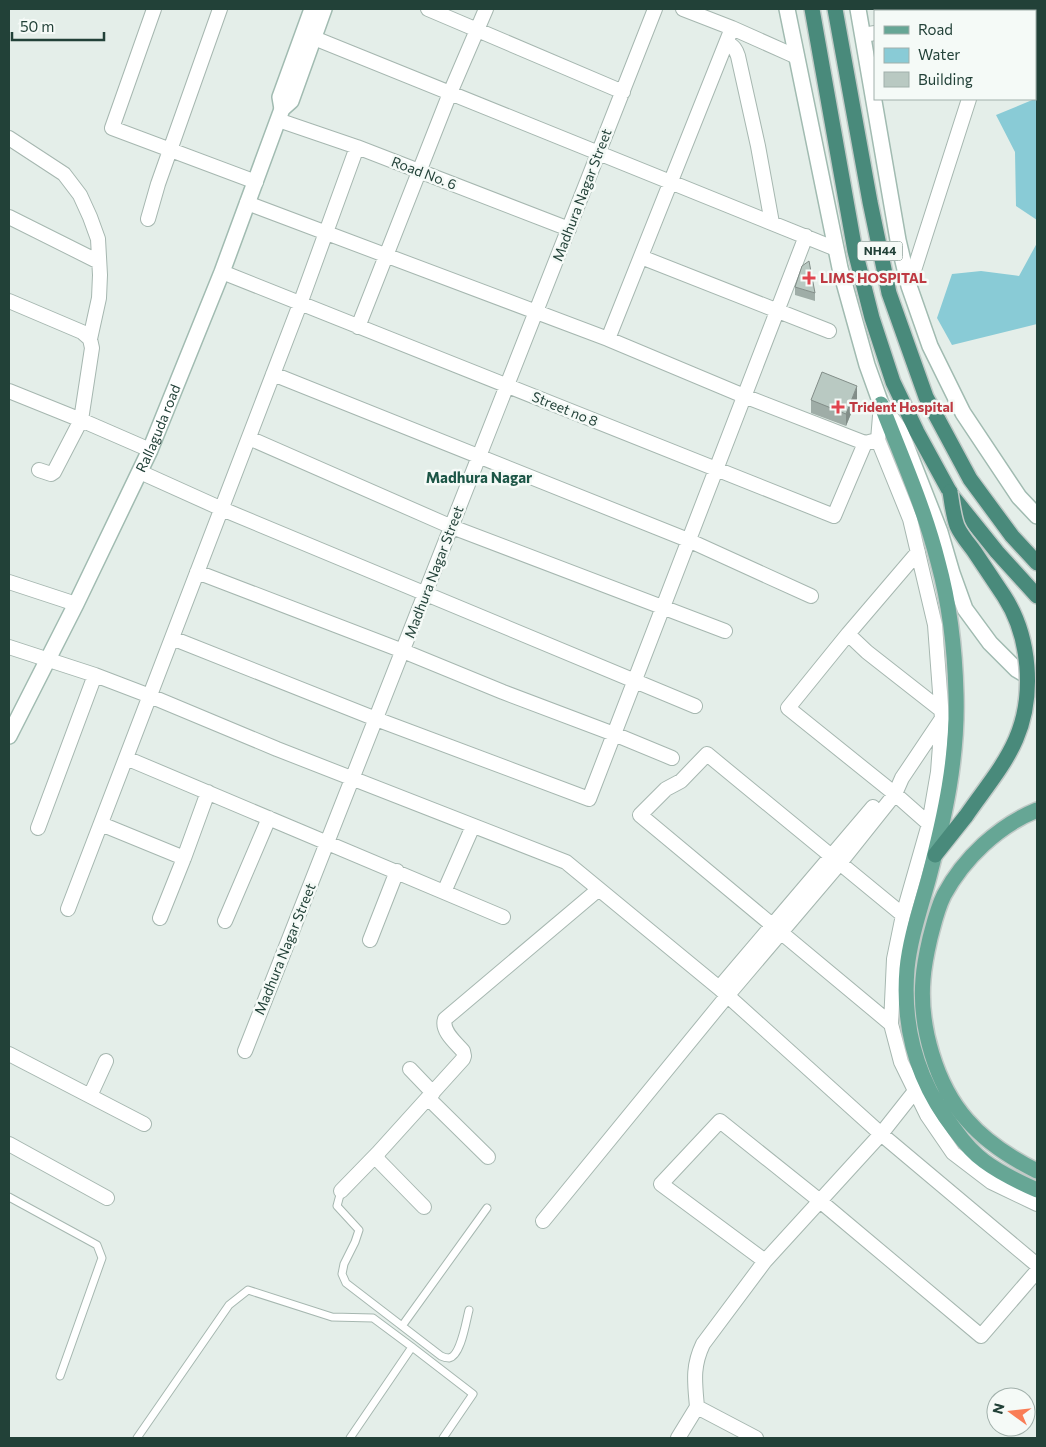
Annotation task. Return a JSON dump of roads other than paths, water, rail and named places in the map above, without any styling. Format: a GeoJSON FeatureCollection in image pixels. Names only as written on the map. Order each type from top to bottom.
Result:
{"type":"FeatureCollection","features":[{"type":"Feature","properties":{"kind":"highway","name":"NH44"},"geometry":{"type":"LineString","coordinates":[[812,9],[855,251],[872,318],[893,382],[917,432],[950,492],[997,552],[1037,596]]}},
{"type":"Feature","properties":{"kind":"highway","name":"NH44"},"geometry":{"type":"LineString","coordinates":[[835,9],[870,202],[889,293],[926,397],[970,479],[1012,536],[1037,563]]}},
{"type":"Feature","properties":{"kind":"highway"},"geometry":{"type":"LineString","coordinates":[[935,854],[966,816],[1004,762],[1016,739],[1024,715],[1027,691],[1026,659],[1023,640],[1017,622],[1006,598],[957,526],[950,492]]}},
{"type":"Feature","properties":{"kind":"main road","name":"Rallaguda road"},"geometry":{"type":"LineString","coordinates":[[11,728],[76,604],[150,450],[256,182],[283,107],[312,9]]}},
{"type":"Feature","properties":{"kind":"main road","name":"Rallaguda road"},"geometry":{"type":"LineString","coordinates":[[283,107],[314,38],[324,9]]}},
{"type":"Feature","properties":{"kind":"main road"},"geometry":{"type":"LineString","coordinates":[[787,9],[840,268],[867,365],[926,520],[939,562],[953,649],[956,694],[953,770],[947,804],[914,934],[908,967],[906,995],[908,1020],[916,1058],[928,1090],[945,1118],[961,1139],[990,1165],[1037,1190]]}},
{"type":"Feature","properties":{"kind":"main road"},"geometry":{"type":"LineString","coordinates":[[858,9],[869,34],[874,91]]}},
{"type":"Feature","properties":{"kind":"main road"},"geometry":{"type":"LineString","coordinates":[[875,100],[898,240],[909,286],[930,346],[963,413],[1019,497],[1037,516]]}},
{"type":"Feature","properties":{"kind":"main road"},"geometry":{"type":"LineString","coordinates":[[881,404],[900,430],[940,532],[965,609],[990,642],[1016,669],[1037,682]]}},
{"type":"Feature","properties":{"kind":"main road"},"geometry":{"type":"LineString","coordinates":[[1037,810],[1001,830],[978,848],[958,873],[944,896],[934,919],[923,979],[923,1006],[926,1031],[934,1060],[953,1100],[966,1120],[983,1136],[1002,1151],[1037,1171]]}},
{"type":"Feature","properties":{"kind":"street"},"geometry":{"type":"LineString","coordinates":[[154,9],[112,128],[256,182]]}},
{"type":"Feature","properties":{"kind":"street"},"geometry":{"type":"LineString","coordinates":[[148,219],[169,150],[220,9]]}},
{"type":"Feature","properties":{"kind":"street"},"geometry":{"type":"LineString","coordinates":[[428,9],[623,92]]}},
{"type":"Feature","properties":{"kind":"street"},"geometry":{"type":"LineString","coordinates":[[358,327],[450,93],[486,9]]}},
{"type":"Feature","properties":{"kind":"street","name":"Madhura Nagar Street"},"geometry":{"type":"LineString","coordinates":[[245,1051],[656,9]]}},
{"type":"Feature","properties":{"kind":"street"},"geometry":{"type":"LineString","coordinates":[[683,9],[732,28],[797,57]]}},
{"type":"Feature","properties":{"kind":"street"},"geometry":{"type":"LineString","coordinates":[[608,339],[732,28]]}},
{"type":"Feature","properties":{"kind":"street"},"geometry":{"type":"LineString","coordinates":[[314,38],[836,249]]}},
{"type":"Feature","properties":{"kind":"street"},"geometry":{"type":"LineString","coordinates":[[727,43],[732,45],[738,56],[772,223]]}},
{"type":"Feature","properties":{"kind":"street"},"geometry":{"type":"LineString","coordinates":[[909,286],[969,100]]}},
{"type":"Feature","properties":{"kind":"street","name":"Road No. 6"},"geometry":{"type":"LineString","coordinates":[[283,107],[357,147],[569,230]]}},
{"type":"Feature","properties":{"kind":"street"},"geometry":{"type":"LineString","coordinates":[[9,138],[64,174],[80,195],[98,239],[99,298],[90,339],[92,348],[80,420],[54,472],[52,474],[40,470]]}},
{"type":"Feature","properties":{"kind":"street"},"geometry":{"type":"LineString","coordinates":[[68,909],[300,304],[357,147]]}},
{"type":"Feature","properties":{"kind":"street"},"geometry":{"type":"LineString","coordinates":[[247,203],[608,339],[744,396],[872,442]]}},
{"type":"Feature","properties":{"kind":"street"},"geometry":{"type":"LineString","coordinates":[[9,217],[99,262]]}},
{"type":"Feature","properties":{"kind":"street"},"geometry":{"type":"LineString","coordinates":[[172,638],[376,719],[589,799],[806,236]]}},
{"type":"Feature","properties":{"kind":"street"},"geometry":{"type":"LineString","coordinates":[[640,257],[829,331]]}},
{"type":"Feature","properties":{"kind":"street","name":"Street no 8"},"geometry":{"type":"LineString","coordinates":[[222,272],[834,516],[872,442]]}},
{"type":"Feature","properties":{"kind":"street"},"geometry":{"type":"LineString","coordinates":[[9,301],[82,332],[90,339]]}},
{"type":"Feature","properties":{"kind":"street"},"geometry":{"type":"LineString","coordinates":[[273,374],[688,540],[811,596]]}},
{"type":"Feature","properties":{"kind":"street"},"geometry":{"type":"LineString","coordinates":[[9,391],[150,450]]}},
{"type":"Feature","properties":{"kind":"street"},"geometry":{"type":"LineString","coordinates":[[881,404],[872,442],[910,519],[935,625],[941,714],[938,772],[929,824],[903,914],[894,959],[891,1024],[901,1062],[927,1115],[953,1153],[991,1182],[1037,1204]]}},
{"type":"Feature","properties":{"kind":"street"},"geometry":{"type":"LineString","coordinates":[[249,438],[452,527],[724,631]]}},
{"type":"Feature","properties":{"kind":"street"},"geometry":{"type":"LineString","coordinates":[[140,472],[222,509],[695,706]]}},
{"type":"Feature","properties":{"kind":"street"},"geometry":{"type":"LineString","coordinates":[[918,552],[788,708],[929,824]]}},
{"type":"Feature","properties":{"kind":"street"},"geometry":{"type":"LineString","coordinates":[[197,572],[403,651],[672,758]]}},
{"type":"Feature","properties":{"kind":"street"},"geometry":{"type":"LineString","coordinates":[[9,582],[76,604]]}},
{"type":"Feature","properties":{"kind":"street"},"geometry":{"type":"LineString","coordinates":[[848,634],[941,714]]}},
{"type":"Feature","properties":{"kind":"street"},"geometry":{"type":"LineString","coordinates":[[9,647],[95,675],[150,696],[352,779],[566,862],[723,992],[881,1134],[1037,1264]]}},
{"type":"Feature","properties":{"kind":"street"},"geometry":{"type":"LineString","coordinates":[[38,828],[95,675]]}},
{"type":"Feature","properties":{"kind":"street"},"geometry":{"type":"LineString","coordinates":[[543,1222],[723,992],[892,792],[941,714]]}},
{"type":"Feature","properties":{"kind":"street"},"geometry":{"type":"LineString","coordinates":[[891,1024],[640,815],[666,789],[681,782],[707,754],[903,914]]}},
{"type":"Feature","properties":{"kind":"street"},"geometry":{"type":"LineString","coordinates":[[126,758],[503,917]]}},
{"type":"Feature","properties":{"kind":"street"},"geometry":{"type":"LineString","coordinates":[[160,918],[208,792]]}},
{"type":"Feature","properties":{"kind":"street"},"geometry":{"type":"LineString","coordinates":[[225,921],[269,818]]}},
{"type":"Feature","properties":{"kind":"street"},"geometry":{"type":"LineString","coordinates":[[101,824],[184,858]]}},
{"type":"Feature","properties":{"kind":"street"},"geometry":{"type":"LineString","coordinates":[[444,892],[473,826]]}},
{"type":"Feature","properties":{"kind":"street"},"geometry":{"type":"LineString","coordinates":[[370,940],[397,871]]}},
{"type":"Feature","properties":{"kind":"street"},"geometry":{"type":"LineString","coordinates":[[341,1191],[463,1059],[463,1052],[444,1028],[445,1019],[599,889]]}},
{"type":"Feature","properties":{"kind":"street"},"geometry":{"type":"LineString","coordinates":[[9,1054],[144,1124]]}},
{"type":"Feature","properties":{"kind":"street"},"geometry":{"type":"LineString","coordinates":[[90,1096],[106,1061]]}},
{"type":"Feature","properties":{"kind":"street"},"geometry":{"type":"LineString","coordinates":[[410,1069],[430,1096],[488,1157]]}},
{"type":"Feature","properties":{"kind":"street"},"geometry":{"type":"LineString","coordinates":[[678,1438],[697,1407],[695,1369],[703,1344],[765,1261],[881,1134],[915,1091]]}},
{"type":"Feature","properties":{"kind":"street"},"geometry":{"type":"LineString","coordinates":[[765,1261],[661,1184],[720,1121],[820,1201],[982,1336],[1037,1271]]}},
{"type":"Feature","properties":{"kind":"street"},"geometry":{"type":"LineString","coordinates":[[9,1144],[107,1198]]}},
{"type":"Feature","properties":{"kind":"street"},"geometry":{"type":"LineString","coordinates":[[378,1153],[377,1157],[380,1162],[424,1207]]}},
{"type":"Feature","properties":{"kind":"street"},"geometry":{"type":"LineString","coordinates":[[697,1407],[756,1438]]}},
{"type":"Feature","properties":{"kind":"lane"},"geometry":{"type":"LineString","coordinates":[[341,1191],[338,1206],[359,1230],[344,1264],[342,1274],[346,1283],[441,1356],[448,1358],[454,1355],[460,1345],[469,1310]]}},
{"type":"Feature","properties":{"kind":"lane"},"geometry":{"type":"LineString","coordinates":[[9,1197],[97,1245],[102,1258],[60,1376]]}},
{"type":"Feature","properties":{"kind":"lane"},"geometry":{"type":"LineString","coordinates":[[402,1326],[488,1208]]}},
{"type":"Feature","properties":{"kind":"lane"},"geometry":{"type":"LineString","coordinates":[[137,1438],[229,1305],[248,1290],[332,1317],[373,1318],[412,1346],[472,1394],[443,1438]]}},
{"type":"Feature","properties":{"kind":"lane"},"geometry":{"type":"LineString","coordinates":[[350,1438],[412,1346]]}},
{"type":"Feature","properties":{"kind":"water"},"geometry":{"type":"Polygon","coordinates":[[[1036,98],[1037,220],[1016,206],[1015,152],[996,115],[1036,98]]]}},
{"type":"Feature","properties":{"kind":"water"},"geometry":{"type":"Polygon","coordinates":[[[1037,243],[1037,324],[952,345],[937,318],[952,274],[981,271],[1019,276],[1037,243]]]}},
{"type":"Feature","properties":{"kind":"place","name":"LIMS HOSPITAL"},"geometry":{"type":"Point","coordinates":[809,278]}},
{"type":"Feature","properties":{"kind":"place","name":"Trident Hospital"},"geometry":{"type":"Point","coordinates":[838,407]}},
{"type":"Feature","properties":{"kind":"district","name":"Madhura Nagar"},"geometry":{"type":"Point","coordinates":[479,478]}}]}
